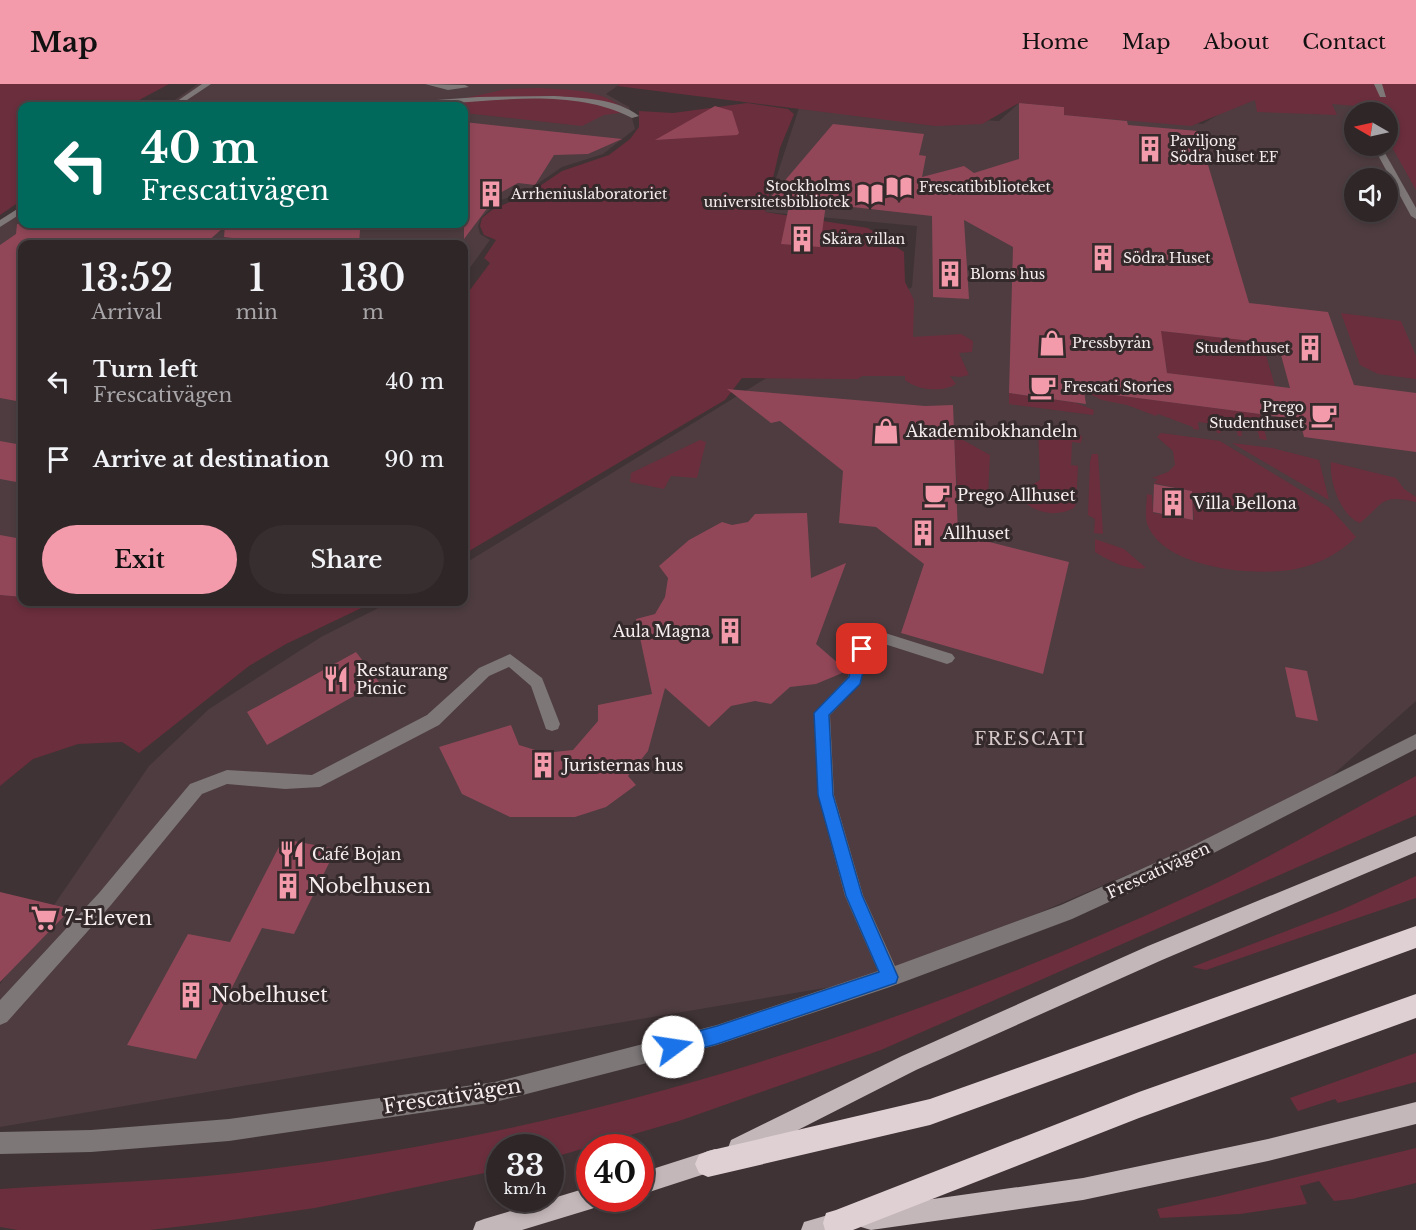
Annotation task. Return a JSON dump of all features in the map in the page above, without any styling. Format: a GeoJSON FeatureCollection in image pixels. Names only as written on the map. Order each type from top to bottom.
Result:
{"type":"FeatureCollection","features":[{"type":"Feature","properties":{"kind":"highway"},"geometry":{"type":"LineString","coordinates":[[708,1164],[930,1112],[1416,937]]}},
{"type":"Feature","properties":{"kind":"highway"},"geometry":{"type":"LineString","coordinates":[[824,1227],[1139,1105],[1416,1006]]}},
{"type":"Feature","properties":{"kind":"main road"},"geometry":{"type":"LineString","coordinates":[[654,1180],[708,1164],[909,1063],[1155,953],[1416,844]]}},
{"type":"Feature","properties":{"kind":"main road"},"geometry":{"type":"LineString","coordinates":[[824,1227],[1083,1189],[1268,1150],[1416,1113]]}},
{"type":"Feature","properties":{"kind":"main road"},"geometry":{"type":"LineString","coordinates":[[484,1230],[576,1202]]}},
{"type":"Feature","properties":{"kind":"street"},"geometry":{"type":"LineString","coordinates":[[180,102],[207,84]]}},
{"type":"Feature","properties":{"kind":"street"},"geometry":{"type":"LineString","coordinates":[[429,84],[448,88],[473,85]]}},
{"type":"Feature","properties":{"kind":"street"},"geometry":{"type":"LineString","coordinates":[[1378,84],[1383,95]]}},
{"type":"Feature","properties":{"kind":"street"},"geometry":{"type":"LineString","coordinates":[[428,102],[494,90]]}},
{"type":"Feature","properties":{"kind":"street"},"geometry":{"type":"LineString","coordinates":[[611,97],[629,107],[635,116]]}},
{"type":"Feature","properties":{"kind":"street"},"geometry":{"type":"LineString","coordinates":[[1383,156],[1416,216]]}},
{"type":"Feature","properties":{"kind":"street"},"geometry":{"type":"LineString","coordinates":[[0,224],[18,212]]}},
{"type":"Feature","properties":{"kind":"street"},"geometry":{"type":"LineString","coordinates":[[890,977],[854,896],[826,795],[822,713],[855,680],[866,633],[947,658]]}},
{"type":"Feature","properties":{"kind":"street"},"geometry":{"type":"LineString","coordinates":[[0,1015],[105,899],[196,789],[227,777],[314,782],[433,720],[484,672],[510,660],[537,682],[552,724]]}},
{"type":"Feature","properties":{"kind":"street","name":"Frescativägen"},"geometry":{"type":"LineString","coordinates":[[0,1143],[92,1141],[229,1130],[495,1092],[717,1035],[890,977],[1065,913],[1192,855],[1416,741]]}},
{"type":"Feature","properties":{"kind":"shaded area"},"geometry":{"type":"Polygon","coordinates":[[[0,84],[169,84],[135,102],[18,102],[18,203],[0,215],[0,84]]]}},
{"type":"Feature","properties":{"kind":"shaded area"},"geometry":{"type":"Polygon","coordinates":[[[198,84],[620,84],[606,94],[629,107],[635,129],[603,154],[562,167],[527,191],[501,200],[490,209],[481,218],[478,226],[480,234],[490,240],[468,270],[468,240],[18,240],[18,597],[0,595],[0,221],[18,209],[18,228],[468,228],[468,102],[172,102],[198,84]]]}},
{"type":"Feature","properties":{"kind":"shaded area"},"geometry":{"type":"Polygon","coordinates":[[[620,84],[1416,84],[1416,190],[1397,156],[1398,102],[1332,104],[1337,115],[1257,112],[1255,100],[1191,126],[1064,115],[1064,107],[1019,103],[982,124],[935,126],[617,86],[620,84]]]}},
{"type":"Feature","properties":{"kind":"shaded area"},"geometry":{"type":"Polygon","coordinates":[[[856,84],[947,118],[999,121],[1019,103],[1203,124],[1257,90],[1368,102],[1344,102],[1344,156],[1398,156],[1398,122],[1416,151],[1416,701],[1308,797],[890,977],[0,1127],[0,984],[149,766],[209,709],[321,637],[382,606],[468,606],[468,562],[830,339],[884,302],[912,287],[917,226],[765,212],[799,108],[856,84]]]}},
{"type":"Feature","properties":{"kind":"shaded area"},"geometry":{"type":"Polygon","coordinates":[[[538,88],[597,94],[618,104],[627,112],[604,115],[582,126],[468,113],[468,102],[452,101],[507,89],[538,88]]]}},
{"type":"Feature","properties":{"kind":"shaded area"},"geometry":{"type":"Polygon","coordinates":[[[747,103],[788,109],[794,114],[780,148],[765,212],[868,228],[904,252],[905,282],[914,300],[913,337],[961,334],[973,341],[972,352],[959,353],[969,375],[950,376],[956,384],[944,389],[916,386],[905,380],[905,376],[862,376],[858,379],[742,378],[725,400],[468,552],[468,293],[490,263],[484,258],[496,240],[484,235],[480,226],[482,218],[492,210],[531,192],[562,171],[609,155],[630,139],[639,127],[639,111],[673,113],[747,103]]]}},
{"type":"Feature","properties":{"kind":"shaded area"},"geometry":{"type":"Polygon","coordinates":[[[1341,313],[1401,321],[1416,356],[1416,379],[1378,374],[1360,365],[1341,313]]]}},
{"type":"Feature","properties":{"kind":"shaded area"},"geometry":{"type":"Polygon","coordinates":[[[1079,322],[1262,342],[1275,386],[1167,373],[1166,363],[1081,353],[1079,322]]]}},
{"type":"Feature","properties":{"kind":"shaded area"},"geometry":{"type":"Polygon","coordinates":[[[1084,391],[1260,414],[1267,440],[1260,439],[1257,430],[1241,428],[1242,436],[1238,436],[1236,427],[1220,425],[1221,433],[1217,433],[1215,424],[1198,422],[1199,430],[1193,429],[1193,427],[1158,414],[1156,416],[1127,405],[1102,400],[1084,391]]]}},
{"type":"Feature","properties":{"kind":"shaded area"},"geometry":{"type":"Polygon","coordinates":[[[1009,393],[1076,403],[1094,410],[1093,415],[1009,404],[1009,393]]]}},
{"type":"Feature","properties":{"kind":"shaded area"},"geometry":{"type":"Polygon","coordinates":[[[1038,426],[1082,436],[1081,443],[1072,442],[1071,465],[1078,466],[1076,504],[1074,508],[1061,513],[1047,513],[1023,501],[1022,491],[1040,480],[1038,426]]]}},
{"type":"Feature","properties":{"kind":"shaded area"},"geometry":{"type":"Polygon","coordinates":[[[1161,433],[1220,441],[1330,508],[1356,537],[1336,553],[1321,561],[1305,567],[1279,571],[1259,572],[1214,567],[1192,561],[1173,552],[1158,541],[1148,526],[1147,494],[1152,495],[1153,513],[1194,520],[1192,491],[1154,483],[1158,479],[1152,478],[1168,472],[1175,465],[1173,451],[1157,437],[1161,433]]]}},
{"type":"Feature","properties":{"kind":"shaded area"},"geometry":{"type":"Polygon","coordinates":[[[954,435],[990,455],[988,494],[958,504],[954,435]]]}},
{"type":"Feature","properties":{"kind":"shaded area"},"geometry":{"type":"Polygon","coordinates":[[[700,440],[706,442],[697,478],[671,476],[664,489],[630,482],[631,473],[700,440]]]}},
{"type":"Feature","properties":{"kind":"shaded area"},"geometry":{"type":"Polygon","coordinates":[[[1232,443],[1272,448],[1319,460],[1329,500],[1232,443]]]}},
{"type":"Feature","properties":{"kind":"shaded area"},"geometry":{"type":"Polygon","coordinates":[[[1092,454],[1098,454],[1103,534],[1094,533],[1095,519],[1088,515],[1092,454]]]}},
{"type":"Feature","properties":{"kind":"shaded area"},"geometry":{"type":"Polygon","coordinates":[[[1331,462],[1396,478],[1404,489],[1416,497],[1416,502],[1388,500],[1360,523],[1353,519],[1342,506],[1334,488],[1331,462]]]}},
{"type":"Feature","properties":{"kind":"shaded area"},"geometry":{"type":"Polygon","coordinates":[[[1095,539],[1124,549],[1146,568],[1126,567],[1095,552],[1095,539]]]}},
{"type":"Feature","properties":{"kind":"shaded area"},"geometry":{"type":"Polygon","coordinates":[[[0,595],[18,597],[18,606],[366,606],[286,644],[249,666],[139,753],[122,742],[78,744],[33,759],[0,786],[0,595]]]}},
{"type":"Feature","properties":{"kind":"shaded area"},"geometry":{"type":"Polygon","coordinates":[[[1416,776],[1416,815],[881,1050],[679,1121],[634,1134],[576,1134],[576,1151],[564,1154],[564,1134],[486,1134],[486,1173],[315,1208],[150,1230],[18,1230],[0,1227],[0,1189],[217,1175],[344,1159],[469,1137],[593,1109],[715,1076],[836,1037],[956,994],[1074,947],[1191,895],[1416,776]]]}},
{"type":"Feature","properties":{"kind":"shaded area"},"geometry":{"type":"Polygon","coordinates":[[[1416,876],[1416,898],[1206,970],[1192,967],[1341,910],[1416,876]]]}},
{"type":"Feature","properties":{"kind":"shaded area"},"geometry":{"type":"Polygon","coordinates":[[[1416,1053],[1416,1082],[1338,1103],[1335,1099],[1298,1111],[1290,1098],[1416,1053]]]}},
{"type":"Feature","properties":{"kind":"shaded area"},"geometry":{"type":"Polygon","coordinates":[[[1416,1148],[1416,1183],[1352,1199],[1334,1201],[1319,1181],[1300,1186],[1307,1204],[1240,1214],[1160,1218],[1157,1209],[1219,1196],[1416,1148]]]}},
{"type":"Feature","properties":{"kind":"building"},"geometry":{"type":"Polygon","coordinates":[[[1019,103],[1064,107],[1064,115],[1127,121],[1128,125],[1198,131],[1249,303],[1328,312],[1354,385],[1416,393],[1416,452],[1304,437],[1300,420],[1260,414],[1084,391],[1086,404],[1009,393],[1013,247],[964,220],[969,299],[933,297],[932,216],[826,204],[820,247],[781,244],[790,201],[770,198],[833,124],[924,134],[919,155],[926,156],[922,177],[964,166],[974,173],[1019,159],[1019,103]],[[1161,331],[1167,373],[1290,388],[1278,344],[1161,331]]]}},
{"type":"Feature","properties":{"kind":"building"},"geometry":{"type":"Polygon","coordinates":[[[715,106],[732,111],[739,133],[737,135],[655,140],[715,106]]]}},
{"type":"Feature","properties":{"kind":"building"},"geometry":{"type":"Polygon","coordinates":[[[468,122],[622,139],[588,154],[554,155],[535,185],[518,183],[498,194],[464,239],[464,228],[468,228],[468,122]]]}},
{"type":"Feature","properties":{"kind":"building"},"geometry":{"type":"Polygon","coordinates":[[[17,224],[18,228],[223,228],[209,240],[18,240],[18,401],[0,398],[0,245],[16,234],[17,224]]]}},
{"type":"Feature","properties":{"kind":"building"},"geometry":{"type":"Polygon","coordinates":[[[225,228],[360,230],[359,240],[249,240],[224,237],[225,228]]]}},
{"type":"Feature","properties":{"kind":"building","name":"Allhuset"},"geometry":{"type":"Polygon","coordinates":[[[727,389],[925,406],[953,405],[958,534],[1069,562],[1043,674],[901,633],[924,564],[876,527],[839,523],[843,471],[780,421],[771,423],[727,389]]]}},
{"type":"Feature","properties":{"kind":"building"},"geometry":{"type":"Polygon","coordinates":[[[0,441],[18,444],[18,482],[0,479],[0,441]]]}},
{"type":"Feature","properties":{"kind":"building","name":"Villa Bellona"},"geometry":{"type":"Polygon","coordinates":[[[1154,484],[1192,491],[1193,520],[1153,512],[1154,484]]]}},
{"type":"Feature","properties":{"kind":"building","name":"Aula Magna"},"geometry":{"type":"Polygon","coordinates":[[[807,513],[811,578],[846,563],[816,644],[847,671],[816,684],[790,687],[771,704],[755,701],[731,706],[709,727],[665,688],[648,751],[628,776],[636,785],[606,807],[575,817],[510,817],[462,794],[439,747],[511,725],[519,745],[545,753],[573,750],[598,721],[598,705],[652,694],[636,619],[655,614],[665,597],[668,578],[659,566],[689,540],[722,522],[732,525],[748,522],[755,514],[807,513]]]}},
{"type":"Feature","properties":{"kind":"building"},"geometry":{"type":"Polygon","coordinates":[[[0,535],[18,538],[18,597],[0,595],[0,535]]]}},
{"type":"Feature","properties":{"kind":"building"},"geometry":{"type":"Polygon","coordinates":[[[356,652],[379,682],[267,745],[247,712],[356,652]]]}},
{"type":"Feature","properties":{"kind":"building"},"geometry":{"type":"Polygon","coordinates":[[[1285,667],[1307,671],[1318,721],[1296,717],[1285,667]]]}},
{"type":"Feature","properties":{"kind":"building","name":"Nobelhuset"},"geometry":{"type":"Polygon","coordinates":[[[283,839],[336,849],[294,934],[262,928],[196,1059],[127,1045],[188,934],[230,942],[283,839]]]}},
{"type":"Feature","properties":{"kind":"building"},"geometry":{"type":"Polygon","coordinates":[[[0,892],[71,909],[0,982],[0,892]]]}},
{"type":"Feature","properties":{"kind":"place","name":"Paviljong Södra huset EF"},"geometry":{"type":"Point","coordinates":[1150,149]}},
{"type":"Feature","properties":{"kind":"place","name":"Frescatibiblioteket"},"geometry":{"type":"Point","coordinates":[899,187]}},
{"type":"Feature","properties":{"kind":"place","name":"Arrheniuslaboratoriet"},"geometry":{"type":"Point","coordinates":[491,194]}},
{"type":"Feature","properties":{"kind":"place","name":"Stockholms universitetsbibliotek"},"geometry":{"type":"Point","coordinates":[870,194]}},
{"type":"Feature","properties":{"kind":"place","name":"Skära villan"},"geometry":{"type":"Point","coordinates":[802,239]}},
{"type":"Feature","properties":{"kind":"place","name":"Södra Huset"},"geometry":{"type":"Point","coordinates":[1103,258]}},
{"type":"Feature","properties":{"kind":"place","name":"Bloms hus"},"geometry":{"type":"Point","coordinates":[950,274]}},
{"type":"Feature","properties":{"kind":"place","name":"Pressbyrån"},"geometry":{"type":"Point","coordinates":[1052,343]}},
{"type":"Feature","properties":{"kind":"place","name":"Studenthuset"},"geometry":{"type":"Point","coordinates":[1310,348]}},
{"type":"Feature","properties":{"kind":"place","name":"Frescati Stories"},"geometry":{"type":"Point","coordinates":[1043,387]}},
{"type":"Feature","properties":{"kind":"place","name":"Prego Studenthuset"},"geometry":{"type":"Point","coordinates":[1324,415]}},
{"type":"Feature","properties":{"kind":"place","name":"Akademibokhandeln"},"geometry":{"type":"Point","coordinates":[886,431]}},
{"type":"Feature","properties":{"kind":"place","name":"Prego Allhuset"},"geometry":{"type":"Point","coordinates":[937,495]}},
{"type":"Feature","properties":{"kind":"place","name":"Villa Bellona"},"geometry":{"type":"Point","coordinates":[1173,503]}},
{"type":"Feature","properties":{"kind":"place","name":"Allhuset"},"geometry":{"type":"Point","coordinates":[923,533]}},
{"type":"Feature","properties":{"kind":"place","name":"Aula Magna"},"geometry":{"type":"Point","coordinates":[730,631]}},
{"type":"Feature","properties":{"kind":"place","name":"Restaurang Picnic"},"geometry":{"type":"Point","coordinates":[336,679]}},
{"type":"Feature","properties":{"kind":"place","name":"Juristernas hus"},"geometry":{"type":"Point","coordinates":[543,765]}},
{"type":"Feature","properties":{"kind":"place","name":"Café Bojan"},"geometry":{"type":"Point","coordinates":[292,854]}},
{"type":"Feature","properties":{"kind":"place","name":"Nobelhusen"},"geometry":{"type":"Point","coordinates":[288,886]}},
{"type":"Feature","properties":{"kind":"place","name":"7-Eleven"},"geometry":{"type":"Point","coordinates":[44,918]}},
{"type":"Feature","properties":{"kind":"place","name":"Nobelhuset"},"geometry":{"type":"Point","coordinates":[191,995]}},
{"type":"Feature","properties":{"kind":"district","name":"FRESCATI"},"geometry":{"type":"Point","coordinates":[1030,739]}},
{"type":"Feature","properties":{"kind":"route"},"geometry":{"type":"LineString","coordinates":[[673,1047],[717,1035],[890,977],[854,896],[826,795],[822,713],[855,680],[862,649]]}}]}
